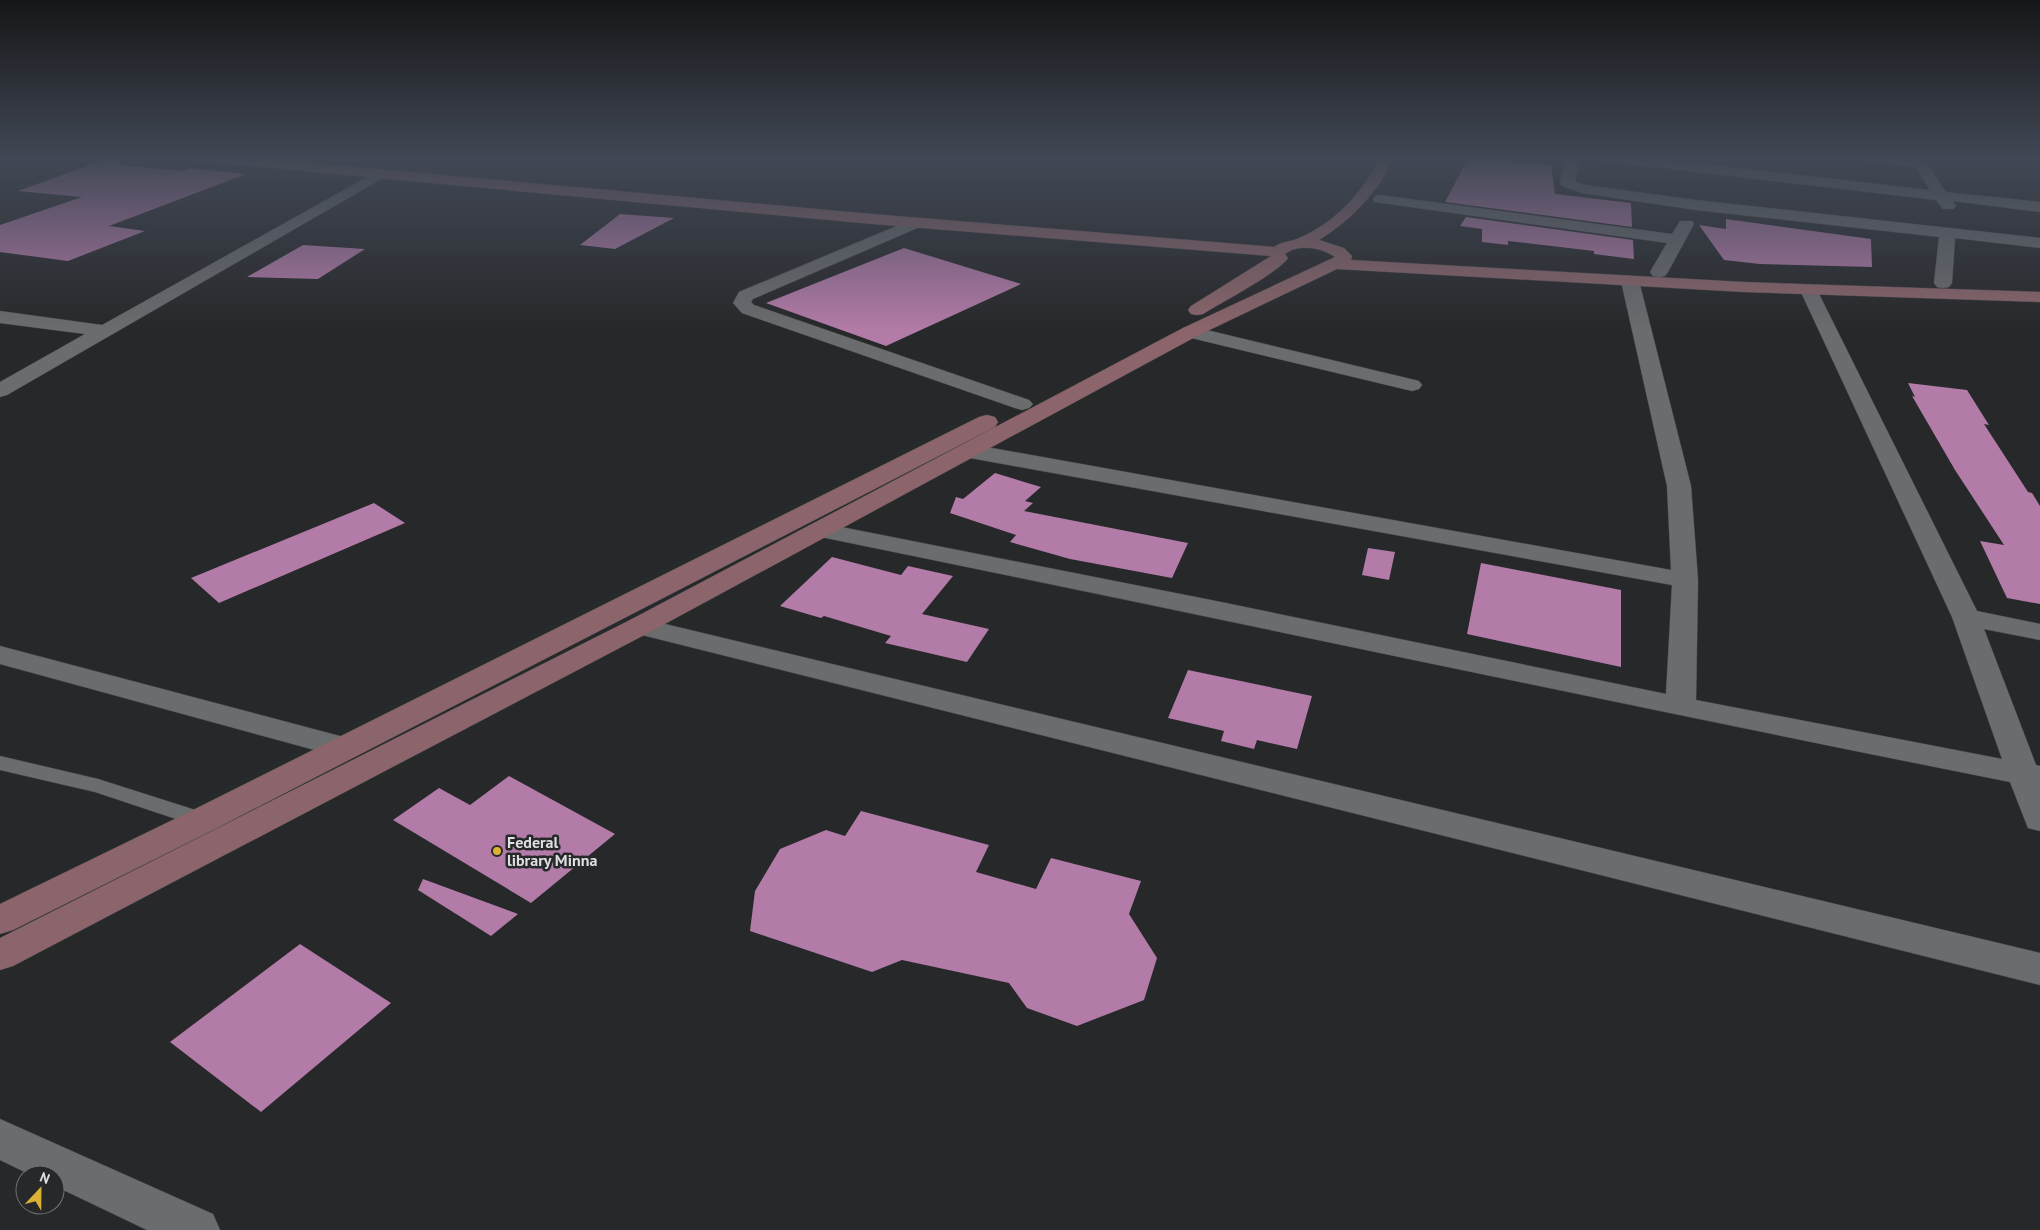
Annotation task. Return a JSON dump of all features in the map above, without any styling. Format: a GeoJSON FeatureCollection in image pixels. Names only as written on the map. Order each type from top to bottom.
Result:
{"type":"FeatureCollection","features":[{"type":"Feature","properties":{"kind":"main road"},"geometry":{"type":"LineString","coordinates":[[813,214],[916,224],[1286,251],[1333,257],[1630,281],[1809,290],[2040,297]]}},
{"type":"Feature","properties":{"kind":"main road"},"geometry":{"type":"LineString","coordinates":[[0,920],[204,820],[344,747],[1022,404],[1216,300],[1286,251],[1346,214]]}},
{"type":"Feature","properties":{"kind":"main road"},"geometry":{"type":"LineString","coordinates":[[0,955],[640,626],[1333,257],[1365,214]]}},
{"type":"Feature","properties":{"kind":"main road"},"geometry":{"type":"LineString","coordinates":[[1286,251],[1300,265],[1333,257],[1659,272],[2040,285]]}},
{"type":"Feature","properties":{"kind":"street"},"geometry":{"type":"LineString","coordinates":[[0,391],[307,214]]}},
{"type":"Feature","properties":{"kind":"street"},"geometry":{"type":"LineString","coordinates":[[1492,214],[1678,240]]}},
{"type":"Feature","properties":{"kind":"street"},"geometry":{"type":"LineString","coordinates":[[1659,272],[1691,214]]}},
{"type":"Feature","properties":{"kind":"street"},"geometry":{"type":"LineString","coordinates":[[1780,214],[2040,243]]}},
{"type":"Feature","properties":{"kind":"street"},"geometry":{"type":"LineString","coordinates":[[1953,214],[1966,235]]}},
{"type":"Feature","properties":{"kind":"street"},"geometry":{"type":"LineString","coordinates":[[916,224],[745,296],[742,303],[748,309],[1022,404]]}},
{"type":"Feature","properties":{"kind":"street"},"geometry":{"type":"LineString","coordinates":[[1943,283],[1947,233]]}},
{"type":"Feature","properties":{"kind":"street"},"geometry":{"type":"LineString","coordinates":[[1630,281],[1680,486],[1685,580],[1681,707]]}},
{"type":"Feature","properties":{"kind":"street"},"geometry":{"type":"LineString","coordinates":[[1809,290],[1966,617],[2032,776],[2040,819]]}},
{"type":"Feature","properties":{"kind":"street"},"geometry":{"type":"LineString","coordinates":[[0,317],[103,331]]}},
{"type":"Feature","properties":{"kind":"street"},"geometry":{"type":"LineString","coordinates":[[1190,332],[1412,385]]}},
{"type":"Feature","properties":{"kind":"street"},"geometry":{"type":"LineString","coordinates":[[970,451],[1685,580]]}},
{"type":"Feature","properties":{"kind":"street"},"geometry":{"type":"LineString","coordinates":[[821,530],[1226,611],[1681,707],[2032,776]]}},
{"type":"Feature","properties":{"kind":"street"},"geometry":{"type":"LineString","coordinates":[[1966,617],[2040,632]]}},
{"type":"Feature","properties":{"kind":"street"},"geometry":{"type":"LineString","coordinates":[[640,626],[2040,969]]}},
{"type":"Feature","properties":{"kind":"street"},"geometry":{"type":"LineString","coordinates":[[0,655],[344,747]]}},
{"type":"Feature","properties":{"kind":"street"},"geometry":{"type":"LineString","coordinates":[[0,1139],[196,1230]]}},
{"type":"Feature","properties":{"kind":"lane"},"geometry":{"type":"LineString","coordinates":[[0,763],[98,786],[204,820]]}},
{"type":"Feature","properties":{"kind":"building"},"geometry":{"type":"Polygon","coordinates":[[[31,214],[140,214],[109,226],[145,231],[68,261],[0,252],[0,225],[31,214]]]}},
{"type":"Feature","properties":{"kind":"building"},"geometry":{"type":"Polygon","coordinates":[[[619,214],[674,218],[615,249],[580,245],[619,214]]]}},
{"type":"Feature","properties":{"kind":"building"},"geometry":{"type":"Polygon","coordinates":[[[1538,214],[1631,214],[1632,227],[1538,214]]]}},
{"type":"Feature","properties":{"kind":"building"},"geometry":{"type":"Polygon","coordinates":[[[1466,217],[1633,240],[1634,259],[1594,254],[1594,251],[1508,241],[1508,245],[1482,242],[1482,229],[1460,226],[1466,217]]]}},
{"type":"Feature","properties":{"kind":"building"},"geometry":{"type":"Polygon","coordinates":[[[1726,219],[1871,239],[1872,267],[1760,264],[1724,260],[1699,225],[1726,229],[1726,219]]]}},
{"type":"Feature","properties":{"kind":"building"},"geometry":{"type":"Polygon","coordinates":[[[303,245],[365,249],[318,279],[247,277],[303,245]]]}},
{"type":"Feature","properties":{"kind":"building"},"geometry":{"type":"Polygon","coordinates":[[[904,248],[1021,284],[886,346],[766,303],[904,248]]]}},
{"type":"Feature","properties":{"kind":"building"},"geometry":{"type":"Polygon","coordinates":[[[1908,383],[1967,390],[1989,425],[1984,424],[2028,492],[2032,493],[2040,506],[2040,604],[2007,598],[1980,541],[2004,545],[1955,470],[1912,396],[1915,397],[1908,383]]]}},
{"type":"Feature","properties":{"kind":"building"},"geometry":{"type":"Polygon","coordinates":[[[995,473],[1041,487],[1025,501],[1033,503],[1024,511],[1188,543],[1172,578],[1070,559],[1010,542],[1016,535],[950,513],[956,497],[963,499],[995,473]]]}},
{"type":"Feature","properties":{"kind":"building"},"geometry":{"type":"Polygon","coordinates":[[[374,503],[405,523],[219,603],[191,578],[374,503]]]}},
{"type":"Feature","properties":{"kind":"building"},"geometry":{"type":"Polygon","coordinates":[[[1368,548],[1395,552],[1389,580],[1362,575],[1368,548]]]}},
{"type":"Feature","properties":{"kind":"building"},"geometry":{"type":"Polygon","coordinates":[[[832,557],[901,575],[908,566],[953,576],[922,614],[989,629],[967,662],[885,643],[891,636],[824,616],[821,618],[780,606],[832,557]]]}},
{"type":"Feature","properties":{"kind":"building"},"geometry":{"type":"Polygon","coordinates":[[[1481,563],[1621,590],[1621,667],[1467,634],[1481,563]]]}},
{"type":"Feature","properties":{"kind":"building"},"geometry":{"type":"Polygon","coordinates":[[[1188,670],[1312,696],[1297,749],[1257,740],[1254,749],[1221,741],[1224,731],[1168,718],[1188,670]]]}},
{"type":"Feature","properties":{"kind":"building","name":"Federal library Minna"},"geometry":{"type":"Polygon","coordinates":[[[509,776],[615,834],[531,903],[393,820],[439,788],[470,805],[509,776]]]}},
{"type":"Feature","properties":{"kind":"building"},"geometry":{"type":"Polygon","coordinates":[[[861,811],[989,845],[976,872],[1036,889],[1051,858],[1141,881],[1129,914],[1157,958],[1144,1000],[1077,1026],[1027,1008],[1009,983],[902,960],[872,972],[750,931],[755,891],[780,849],[826,830],[845,836],[861,811]]]}},
{"type":"Feature","properties":{"kind":"building"},"geometry":{"type":"Polygon","coordinates":[[[423,879],[518,914],[491,936],[418,890],[423,879]]]}},
{"type":"Feature","properties":{"kind":"building"},"geometry":{"type":"Polygon","coordinates":[[[300,944],[391,1003],[261,1112],[170,1042],[300,944]]]}},
{"type":"Feature","properties":{"kind":"place","name":"Federal library Minna"},"geometry":{"type":"Point","coordinates":[497,851]}}]}
